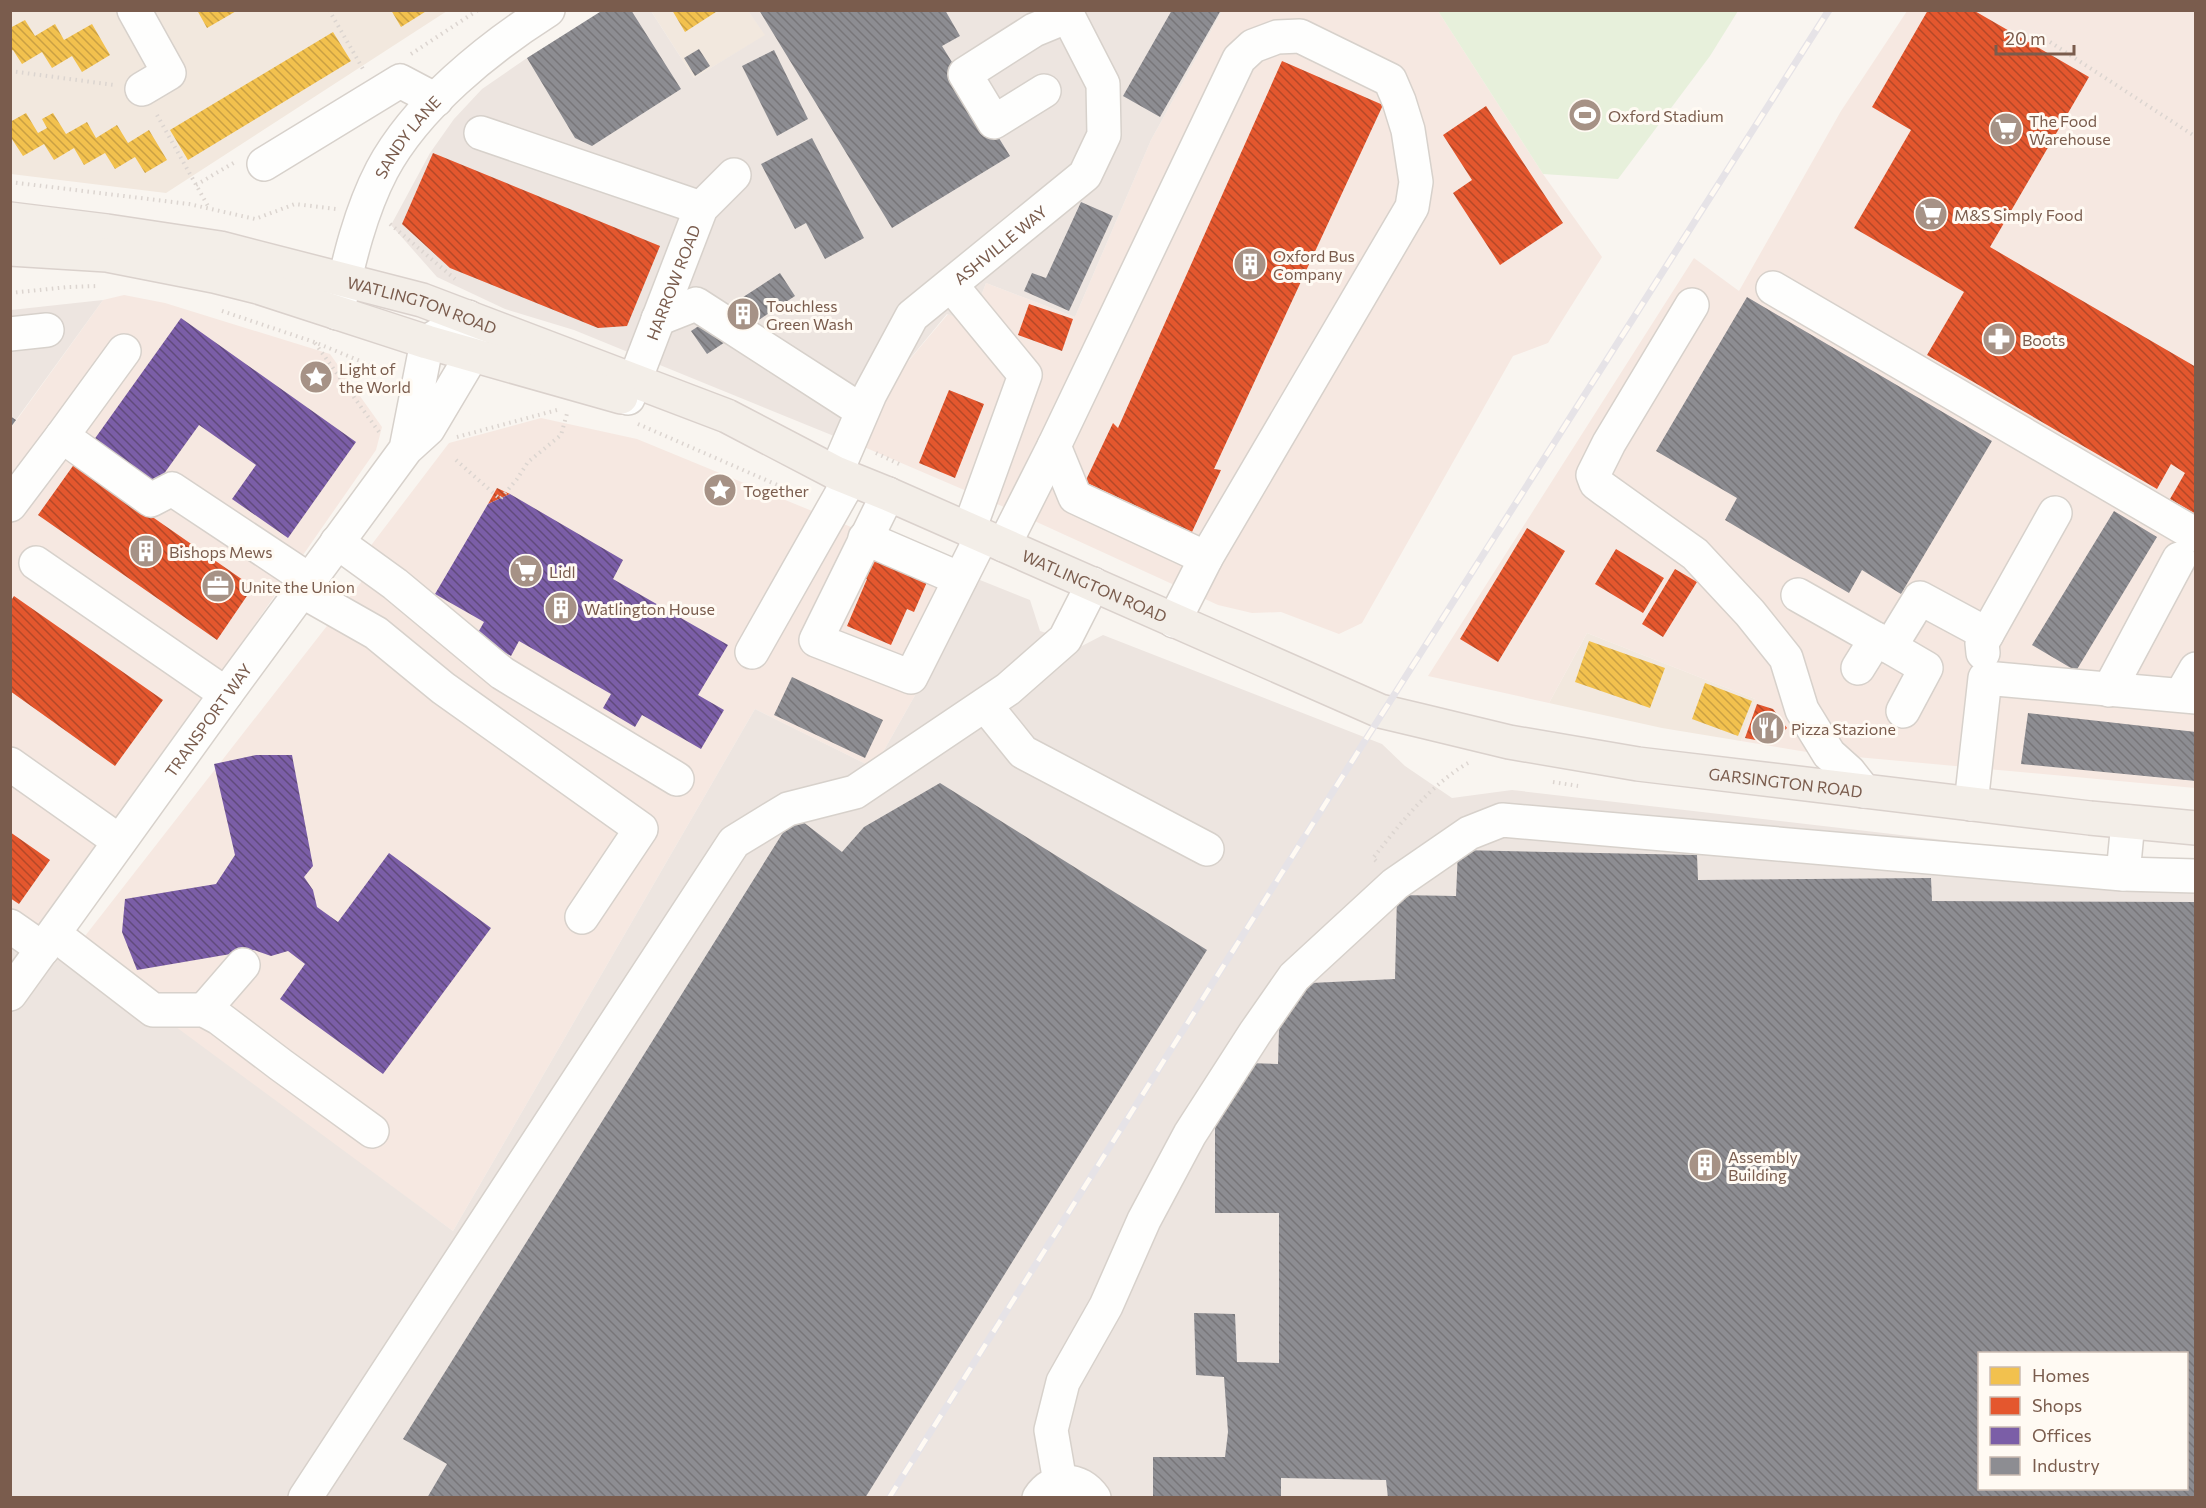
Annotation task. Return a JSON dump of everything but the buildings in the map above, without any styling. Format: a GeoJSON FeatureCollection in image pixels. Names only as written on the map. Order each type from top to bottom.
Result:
{"type":"FeatureCollection","features":[{"type":"Feature","properties":{"kind":"main road","name":"WATLINGTON ROAD"},"geometry":{"type":"LineString","coordinates":[[10,219],[220,248],[422,300],[468,317],[678,413],[888,494],[1380,711]]}},
{"type":"Feature","properties":{"kind":"main road","name":"WATLINGTON ROAD"},"geometry":{"type":"LineString","coordinates":[[10,249],[107,255],[258,287],[472,355],[631,390]]}},
{"type":"Feature","properties":{"kind":"main road","name":"GARSINGTON ROAD"},"geometry":{"type":"LineString","coordinates":[[1380,711],[1509,741],[1638,764],[2196,828]]}},
{"type":"Feature","properties":{"kind":"street"},"geometry":{"type":"LineString","coordinates":[[134,10],[167,74]]}},
{"type":"Feature","properties":{"kind":"street"},"geometry":{"type":"LineString","coordinates":[[1044,91],[994,122],[965,74],[1034,30],[1067,13]]}},
{"type":"Feature","properties":{"kind":"street","name":"ASHVILLE WAY"},"geometry":{"type":"LineString","coordinates":[[752,651],[832,471],[912,316],[1085,175],[1104,135],[1103,84],[1067,13]]}},
{"type":"Feature","properties":{"kind":"street","name":"SANDY LANE"},"geometry":{"type":"LineString","coordinates":[[337,313],[363,216],[383,169],[415,121],[462,73],[528,16]]}},
{"type":"Feature","properties":{"kind":"street"},"geometry":{"type":"LineString","coordinates":[[888,494],[816,640],[911,677],[960,579],[985,537],[1054,446],[1239,58],[1253,46],[1276,37],[1300,36],[1390,80],[1400,101],[1408,130],[1416,182],[1412,207],[1206,558],[1174,621]]}},
{"type":"Feature","properties":{"kind":"street"},"geometry":{"type":"LineString","coordinates":[[264,164],[400,81],[436,100]]}},
{"type":"Feature","properties":{"kind":"street"},"geometry":{"type":"LineString","coordinates":[[481,133],[701,208]]}},
{"type":"Feature","properties":{"kind":"street","name":"HARROW ROAD"},"geometry":{"type":"LineString","coordinates":[[631,390],[701,208],[734,175]]}},
{"type":"Feature","properties":{"kind":"street"},"geometry":{"type":"LineString","coordinates":[[951,285],[1025,375],[985,537]]}},
{"type":"Feature","properties":{"kind":"street"},"geometry":{"type":"LineString","coordinates":[[1773,288],[2187,547],[2109,690]]}},
{"type":"Feature","properties":{"kind":"street"},"geometry":{"type":"LineString","coordinates":[[658,319],[696,304],[862,411]]}},
{"type":"Feature","properties":{"kind":"street"},"geometry":{"type":"LineString","coordinates":[[1692,305],[1609,443],[1593,475],[1596,483],[1695,554],[1750,614],[1786,658],[1802,710],[1829,754],[1849,772],[1864,791]]}},
{"type":"Feature","properties":{"kind":"street"},"geometry":{"type":"LineString","coordinates":[[427,342],[468,317],[472,355]]}},
{"type":"Feature","properties":{"kind":"street"},"geometry":{"type":"LineString","coordinates":[[10,334],[47,330]]}},
{"type":"Feature","properties":{"kind":"street","name":"TRANSPORT WAY"},"geometry":{"type":"LineString","coordinates":[[406,449],[427,342]]}},
{"type":"Feature","properties":{"kind":"street"},"geometry":{"type":"LineString","coordinates":[[10,505],[124,351]]}},
{"type":"Feature","properties":{"kind":"street","name":"TRANSPORT WAY"},"geometry":{"type":"LineString","coordinates":[[10,994],[337,542],[406,449],[428,429],[472,355]]}},
{"type":"Feature","properties":{"kind":"street"},"geometry":{"type":"LineString","coordinates":[[62,436],[151,500],[172,489],[306,586],[376,633],[443,688],[641,829],[582,917]]}},
{"type":"Feature","properties":{"kind":"street"},"geometry":{"type":"LineString","coordinates":[[1054,446],[1075,497],[1206,558]]}},
{"type":"Feature","properties":{"kind":"street"},"geometry":{"type":"LineString","coordinates":[[1971,804],[1985,678],[1982,643],[2055,513]]}},
{"type":"Feature","properties":{"kind":"street"},"geometry":{"type":"LineString","coordinates":[[865,538],[960,579]]}},
{"type":"Feature","properties":{"kind":"street"},"geometry":{"type":"LineString","coordinates":[[337,542],[395,584],[502,673],[677,779]]}},
{"type":"Feature","properties":{"kind":"street"},"geometry":{"type":"LineString","coordinates":[[36,563],[226,694]]}},
{"type":"Feature","properties":{"kind":"street"},"geometry":{"type":"LineString","coordinates":[[305,1497],[734,842],[788,809],[855,792],[1008,689],[1065,639],[1093,584]]}},
{"type":"Feature","properties":{"kind":"street"},"geometry":{"type":"LineString","coordinates":[[1798,595],[1926,668],[1903,711]]}},
{"type":"Feature","properties":{"kind":"street"},"geometry":{"type":"LineString","coordinates":[[1858,668],[1883,643],[1920,598],[1987,634]]}},
{"type":"Feature","properties":{"kind":"street"},"geometry":{"type":"LineString","coordinates":[[1985,678],[2109,690],[2191,687]]}},
{"type":"Feature","properties":{"kind":"street"},"geometry":{"type":"LineString","coordinates":[[985,705],[1023,752],[1206,849]]}},
{"type":"Feature","properties":{"kind":"street"},"geometry":{"type":"LineString","coordinates":[[10,764],[119,841]]}},
{"type":"Feature","properties":{"kind":"street"},"geometry":{"type":"LineString","coordinates":[[1094,1497],[1086,1488],[1078,1484],[1050,1490],[1051,1430],[1063,1382],[1106,1306],[1144,1220],[1190,1134],[1255,1033],[1294,978],[1395,884],[1469,833],[1502,820],[2123,867],[2196,876]]}},
{"type":"Feature","properties":{"kind":"street"},"geometry":{"type":"LineString","coordinates":[[2123,867],[2128,822]]}},
{"type":"Feature","properties":{"kind":"street"},"geometry":{"type":"LineString","coordinates":[[10,926],[48,941],[153,1010],[204,1010],[219,1018],[372,1131]]}},
{"type":"Feature","properties":{"kind":"street"},"geometry":{"type":"LineString","coordinates":[[204,1010],[243,965]]}},
{"type":"Feature","properties":{"kind":"path"},"geometry":{"type":"LineString","coordinates":[[328,10],[379,94]]}},
{"type":"Feature","properties":{"kind":"path"},"geometry":{"type":"LineString","coordinates":[[2050,42],[2196,138]]}},
{"type":"Feature","properties":{"kind":"path"},"geometry":{"type":"LineString","coordinates":[[10,71],[167,74],[210,209]]}},
{"type":"Feature","properties":{"kind":"path"},"geometry":{"type":"LineString","coordinates":[[10,182],[189,204],[255,219],[295,204]]}},
{"type":"Feature","properties":{"kind":"path"},"geometry":{"type":"LineString","coordinates":[[10,293],[102,286]]}},
{"type":"Feature","properties":{"kind":"path"},"geometry":{"type":"LineString","coordinates":[[218,309],[314,342],[389,373],[420,382]]}},
{"type":"Feature","properties":{"kind":"path"},"geometry":{"type":"LineString","coordinates":[[308,333],[387,444],[406,449],[569,406],[561,435],[528,462],[500,499],[456,460]]}},
{"type":"Feature","properties":{"kind":"path"},"geometry":{"type":"LineString","coordinates":[[1384,845],[1436,787]]}},
{"type":"Feature","properties":{"kind":"shaded area"},"geometry":{"type":"Polygon","coordinates":[[[11,11],[447,11],[166,193],[11,174],[11,11]]]}},
{"type":"Feature","properties":{"kind":"shaded area"},"geometry":{"type":"Polygon","coordinates":[[[603,11],[651,11],[694,78],[765,35],[748,11],[1222,11],[1151,140],[1075,317],[986,283],[971,322],[947,314],[884,390],[856,445],[574,330],[505,309],[437,277],[391,225],[430,153],[454,119],[482,89],[603,11]]]}},
{"type":"Feature","properties":{"kind":"shaded area"},"geometry":{"type":"Polygon","coordinates":[[[651,11],[748,11],[766,35],[694,78],[651,11]]]}},
{"type":"Feature","properties":{"kind":"shaded area"},"geometry":{"type":"Polygon","coordinates":[[[1222,11],[1438,11],[1543,174],[1602,257],[1548,343],[1513,356],[1362,623],[1339,634],[1281,612],[1252,613],[1218,605],[1004,507],[857,444],[884,390],[948,314],[971,322],[986,283],[1075,317],[1151,140],[1222,11]]]}},
{"type":"Feature","properties":{"kind":"shaded area"},"geometry":{"type":"Polygon","coordinates":[[[1907,11],[2195,11],[2195,788],[1813,753],[1741,741],[1755,699],[1587,633],[1549,703],[1428,676],[1694,258],[1739,291],[1841,111],[1907,11]]]}},
{"type":"Feature","properties":{"kind":"shaded area"},"geometry":{"type":"Polygon","coordinates":[[[124,295],[165,303],[330,354],[382,427],[376,450],[39,935],[11,916],[11,428],[103,300],[124,295]]]}},
{"type":"Feature","properties":{"kind":"shaded area"},"geometry":{"type":"Polygon","coordinates":[[[103,300],[16,420],[11,428],[11,310],[103,300]]]}},
{"type":"Feature","properties":{"kind":"shaded area"},"geometry":{"type":"Polygon","coordinates":[[[541,418],[637,439],[980,580],[874,768],[755,709],[453,1231],[71,954],[362,581],[350,573],[449,443],[541,418]]]}},
{"type":"Feature","properties":{"kind":"shaded area"},"geometry":{"type":"Polygon","coordinates":[[[980,580],[1030,600],[1040,631],[1065,639],[1080,647],[1103,635],[1382,744],[1405,766],[1452,798],[1512,790],[2195,871],[2195,1497],[11,1497],[10,916],[153,1010],[453,1231],[755,709],[874,768],[980,580]]]}},
{"type":"Feature","properties":{"kind":"shaded area"},"geometry":{"type":"Polygon","coordinates":[[[1587,633],[1755,699],[1741,741],[1662,728],[1549,703],[1587,633]]]}},
{"type":"Feature","properties":{"kind":"green space","name":"Oxford Stadium"},"geometry":{"type":"Polygon","coordinates":[[[1438,11],[1738,11],[1710,56],[1618,179],[1543,174],[1438,11]]]}},
{"type":"Feature","properties":{"kind":"railway"},"geometry":{"type":"LineString","coordinates":[[889,1498],[1361,747],[1829,10]]}},
{"type":"Feature","properties":{"kind":"place","name":"Oxford Stadium"},"geometry":{"type":"Point","coordinates":[1585,115]}},
{"type":"Feature","properties":{"kind":"place","name":"The Food Warehouse"},"geometry":{"type":"Point","coordinates":[2006,129]}},
{"type":"Feature","properties":{"kind":"place","name":"M&S Simply Food"},"geometry":{"type":"Point","coordinates":[1931,214]}},
{"type":"Feature","properties":{"kind":"place","name":"Oxford Bus Company"},"geometry":{"type":"Point","coordinates":[1250,264]}},
{"type":"Feature","properties":{"kind":"place","name":"Touchless Green Wash"},"geometry":{"type":"Point","coordinates":[743,314]}},
{"type":"Feature","properties":{"kind":"place","name":"Boots"},"geometry":{"type":"Point","coordinates":[1999,339]}},
{"type":"Feature","properties":{"kind":"place","name":"Light of the World"},"geometry":{"type":"Point","coordinates":[316,377]}},
{"type":"Feature","properties":{"kind":"place","name":"Together"},"geometry":{"type":"Point","coordinates":[720,490]}},
{"type":"Feature","properties":{"kind":"place","name":"Bishops Mews"},"geometry":{"type":"Point","coordinates":[146,551]}},
{"type":"Feature","properties":{"kind":"place","name":"Lidl"},"geometry":{"type":"Point","coordinates":[526,571]}},
{"type":"Feature","properties":{"kind":"place","name":"Unite the Union"},"geometry":{"type":"Point","coordinates":[218,586]}},
{"type":"Feature","properties":{"kind":"place","name":"Watlington House"},"geometry":{"type":"Point","coordinates":[561,608]}},
{"type":"Feature","properties":{"kind":"place","name":"Pizza Stazione"},"geometry":{"type":"Point","coordinates":[1768,728]}},
{"type":"Feature","properties":{"kind":"place","name":"Assembly Building"},"geometry":{"type":"Point","coordinates":[1705,1165]}}]}
